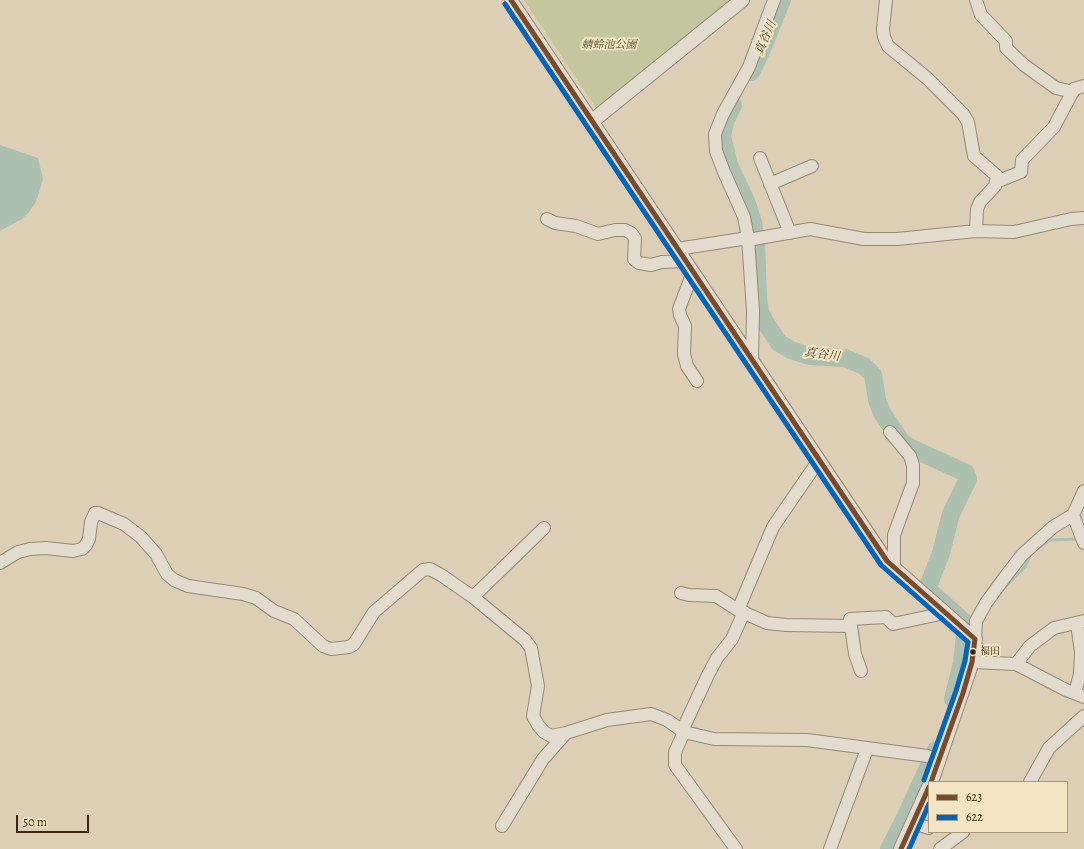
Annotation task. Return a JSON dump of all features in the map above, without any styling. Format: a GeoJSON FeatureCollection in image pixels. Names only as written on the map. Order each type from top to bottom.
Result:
{"type":"FeatureCollection","features":[{"type":"Feature","properties":{"kind":"street"},"geometry":{"type":"LineString","coordinates":[[511,0],[591,122],[886,561],[968,632],[972,662],[931,781]]}},
{"type":"Feature","properties":{"kind":"street"},"geometry":{"type":"LineString","coordinates":[[591,122],[742,0]]}},
{"type":"Feature","properties":{"kind":"street"},"geometry":{"type":"LineString","coordinates":[[752,362],[753,311],[748,239],[744,216],[716,151],[715,134],[723,114],[749,67],[774,0]]}},
{"type":"Feature","properties":{"kind":"street"},"geometry":{"type":"LineString","coordinates":[[886,0],[883,29],[884,37],[888,46],[928,79],[963,114],[968,122],[974,156],[997,176],[995,186],[980,202],[977,209],[976,232]]}},
{"type":"Feature","properties":{"kind":"street"},"geometry":{"type":"LineString","coordinates":[[976,0],[981,15],[1006,41],[1006,48],[1024,66],[1056,88],[1073,92]]}},
{"type":"Feature","properties":{"kind":"street"},"geometry":{"type":"LineString","coordinates":[[996,182],[1021,172],[1022,160],[1054,127],[1074,89],[1084,86]]}},
{"type":"Feature","properties":{"kind":"street"},"geometry":{"type":"LineString","coordinates":[[760,158],[790,233]]}},
{"type":"Feature","properties":{"kind":"street"},"geometry":{"type":"LineString","coordinates":[[770,184],[812,166]]}},
{"type":"Feature","properties":{"kind":"street"},"geometry":{"type":"LineString","coordinates":[[677,249],[810,229],[864,239],[898,239],[976,232],[1014,232],[1071,219],[1084,218]]}},
{"type":"Feature","properties":{"kind":"street"},"geometry":{"type":"LineString","coordinates":[[547,219],[555,223],[576,226],[598,234],[626,230],[632,233],[635,238],[634,259],[639,263],[651,265],[662,262],[685,261]]}},
{"type":"Feature","properties":{"kind":"street"},"geometry":{"type":"LineString","coordinates":[[693,272],[679,309],[685,326],[684,354],[687,366],[697,381]]}},
{"type":"Feature","properties":{"kind":"street"},"geometry":{"type":"LineString","coordinates":[[890,432],[910,456],[913,465],[913,483],[894,535],[894,568]]}},
{"type":"Feature","properties":{"kind":"street"},"geometry":{"type":"LineString","coordinates":[[736,849],[675,765],[675,752],[708,675],[717,658],[732,639],[773,527],[818,460]]}},
{"type":"Feature","properties":{"kind":"street"},"geometry":{"type":"LineString","coordinates":[[968,632],[1022,555],[1053,527],[1073,515],[1084,491]]}},
{"type":"Feature","properties":{"kind":"street"},"geometry":{"type":"LineString","coordinates":[[0,563],[18,552],[30,549],[82,549],[89,539],[91,522],[95,513],[98,513],[124,524],[141,536],[156,554],[167,574],[174,580],[188,586],[243,594],[256,598],[274,611],[294,619],[320,643],[331,649],[348,647],[354,644],[374,612],[423,570],[430,570],[441,574],[474,597],[525,640],[531,648],[538,686],[534,716],[541,729],[551,736],[566,733],[607,720],[651,714],[667,720],[683,731],[714,738],[807,740],[927,756],[939,760]]}},
{"type":"Feature","properties":{"kind":"street"},"geometry":{"type":"LineString","coordinates":[[1073,515],[1084,543]]}},
{"type":"Feature","properties":{"kind":"street"},"geometry":{"type":"LineString","coordinates":[[474,597],[544,528]]}},
{"type":"Feature","properties":{"kind":"street"},"geometry":{"type":"LineString","coordinates":[[681,593],[689,595],[716,596],[741,611],[767,623],[786,625],[851,626]]}},
{"type":"Feature","properties":{"kind":"street"},"geometry":{"type":"LineString","coordinates":[[860,671],[855,654],[850,619],[886,617],[893,624],[945,613]]}},
{"type":"Feature","properties":{"kind":"street"},"geometry":{"type":"LineString","coordinates":[[972,662],[1016,664],[1079,695],[1081,622],[1054,628],[1030,646],[1016,664]]}},
{"type":"Feature","properties":{"kind":"street"},"geometry":{"type":"LineString","coordinates":[[1031,781],[1049,748],[1084,716]]}},
{"type":"Feature","properties":{"kind":"street"},"geometry":{"type":"LineString","coordinates":[[502,826],[543,759],[566,733]]}},
{"type":"Feature","properties":{"kind":"street"},"geometry":{"type":"LineString","coordinates":[[830,849],[867,749]]}},
{"type":"Feature","properties":{"kind":"street"},"geometry":{"type":"LineString","coordinates":[[901,849],[928,789]]}},
{"type":"Feature","properties":{"kind":"street"},"geometry":{"type":"LineString","coordinates":[[913,823],[928,828]]}},
{"type":"Feature","properties":{"kind":"street"},"geometry":{"type":"LineString","coordinates":[[940,849],[962,833]]}},
{"type":"Feature","properties":{"kind":"green space","name":"蜻蛉池公園"},"geometry":{"type":"Polygon","coordinates":[[[524,0],[732,0],[603,109],[596,108],[524,0]]]}},
{"type":"Feature","properties":{"kind":"shaded area"},"geometry":{"type":"Polygon","coordinates":[[[0,145],[38,158],[43,179],[36,202],[29,212],[22,219],[0,231],[0,145]]]}},
{"type":"Feature","properties":{"kind":"waterway","name":"真谷川"},"geometry":{"type":"LineString","coordinates":[[751,72],[782,0]]}},
{"type":"Feature","properties":{"kind":"waterway","name":"真谷川"},"geometry":{"type":"LineString","coordinates":[[733,105],[725,122],[722,136],[729,165],[746,201],[753,222],[756,243],[758,297],[760,312],[765,322],[779,343],[791,350],[809,356],[845,358],[864,366],[873,375],[877,400],[882,413],[901,441],[911,448],[966,473],[968,479],[951,514],[941,553],[927,589],[963,621],[965,635],[962,663],[953,699]]}},
{"type":"Feature","properties":{"kind":"waterway"},"geometry":{"type":"LineString","coordinates":[[1038,548],[1050,540],[1078,539]]}},
{"type":"Feature","properties":{"kind":"waterway"},"geometry":{"type":"LineString","coordinates":[[1003,589],[1025,567],[1031,553]]}},
{"type":"Feature","properties":{"kind":"waterway"},"geometry":{"type":"LineString","coordinates":[[889,849],[906,816],[936,750]]}},
{"type":"Feature","properties":{"kind":"transit line","name":"623"},"geometry":{"type":"LineString","coordinates":[[511,0],[887,561],[975,639],[972,662],[963,693],[931,781]]}},
{"type":"Feature","properties":{"kind":"transit line","name":"622"},"geometry":{"type":"LineString","coordinates":[[505,4],[881,565],[968,642],[965,661],[956,691],[924,780]]}},
{"type":"Feature","properties":{"kind":"transit line","name":"623"},"geometry":{"type":"LineString","coordinates":[[901,849],[928,789]]}},
{"type":"Feature","properties":{"kind":"transit line","name":"622"},"geometry":{"type":"LineString","coordinates":[[909,849],[928,806]]}},
{"type":"Feature","properties":{"kind":"place","name":"福田"},"geometry":{"type":"Point","coordinates":[973,652]}}]}
